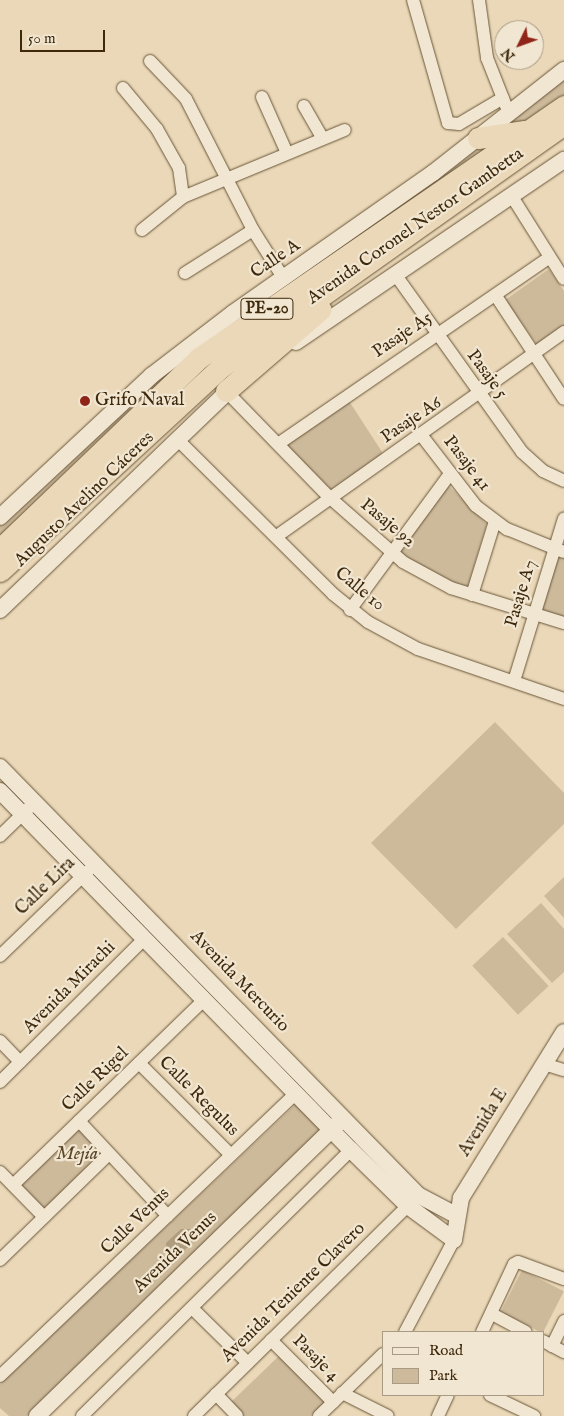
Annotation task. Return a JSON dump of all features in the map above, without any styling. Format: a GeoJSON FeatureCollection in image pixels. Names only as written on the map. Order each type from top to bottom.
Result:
{"type":"FeatureCollection","features":[{"type":"Feature","properties":{"kind":"highway","name":"Avenida Coronel Nestor Gambetta"},"geometry":{"type":"LineString","coordinates":[[0,549],[199,358],[564,106]]}},
{"type":"Feature","properties":{"kind":"highway","name":"Avenida Coronel Nestor Gambetta"},"geometry":{"type":"LineString","coordinates":[[0,572],[221,366],[564,124]]}},
{"type":"Feature","properties":{"kind":"highway"},"geometry":{"type":"LineString","coordinates":[[478,138],[530,130]]}},
{"type":"Feature","properties":{"kind":"highway"},"geometry":{"type":"LineString","coordinates":[[226,391],[395,253],[430,218]]}},
{"type":"Feature","properties":{"kind":"street"},"geometry":{"type":"LineString","coordinates":[[413,0],[448,123],[459,124],[506,104],[487,58],[478,0]]}},
{"type":"Feature","properties":{"kind":"street"},"geometry":{"type":"LineString","coordinates":[[150,61],[186,99],[253,230],[284,279]]}},
{"type":"Feature","properties":{"kind":"street","name":"Calle A"},"geometry":{"type":"LineString","coordinates":[[0,517],[151,376],[478,138],[506,104],[564,70]]}},
{"type":"Feature","properties":{"kind":"street"},"geometry":{"type":"LineString","coordinates":[[123,88],[156,129],[178,168],[183,198]]}},
{"type":"Feature","properties":{"kind":"street"},"geometry":{"type":"LineString","coordinates":[[262,98],[286,151]]}},
{"type":"Feature","properties":{"kind":"street"},"geometry":{"type":"LineString","coordinates":[[304,106],[320,136]]}},
{"type":"Feature","properties":{"kind":"street"},"geometry":{"type":"LineString","coordinates":[[142,230],[183,198],[320,136],[345,130]]}},
{"type":"Feature","properties":{"kind":"street","name":"Augusto Avelino Cáceres"},"geometry":{"type":"LineString","coordinates":[[0,610],[226,391],[564,160]]}},
{"type":"Feature","properties":{"kind":"street"},"geometry":{"type":"LineString","coordinates":[[512,195],[549,258],[564,279]]}},
{"type":"Feature","properties":{"kind":"street"},"geometry":{"type":"LineString","coordinates":[[185,273],[253,230]]}},
{"type":"Feature","properties":{"kind":"street","name":"Pasaje A5"},"geometry":{"type":"LineString","coordinates":[[278,444],[549,258]]}},
{"type":"Feature","properties":{"kind":"street","name":"Pasaje 5"},"geometry":{"type":"LineString","coordinates":[[395,274],[435,335],[479,396],[532,462],[564,481]]}},
{"type":"Feature","properties":{"kind":"street"},"geometry":{"type":"LineString","coordinates":[[496,296],[564,399]]}},
{"type":"Feature","properties":{"kind":"street","name":"Pasaje A6"},"geometry":{"type":"LineString","coordinates":[[277,536],[328,496],[422,436],[564,332]]}},
{"type":"Feature","properties":{"kind":"street","name":"Pasaje 92"},"geometry":{"type":"LineString","coordinates":[[226,391],[328,496],[389,552],[426,576],[472,595],[564,623]]}},
{"type":"Feature","properties":{"kind":"street","name":"Pasaje 41"},"geometry":{"type":"LineString","coordinates":[[422,436],[449,474],[495,521],[559,551]]}},
{"type":"Feature","properties":{"kind":"street","name":"Calle 10"},"geometry":{"type":"LineString","coordinates":[[177,439],[350,610],[418,649],[564,698]]}},
{"type":"Feature","properties":{"kind":"street"},"geometry":{"type":"LineString","coordinates":[[350,610],[389,552],[449,474]]}},
{"type":"Feature","properties":{"kind":"street","name":"Pasaje A7"},"geometry":{"type":"LineString","coordinates":[[514,681],[534,614],[559,551],[564,518]]}},
{"type":"Feature","properties":{"kind":"street"},"geometry":{"type":"LineString","coordinates":[[472,595],[495,521]]}},
{"type":"Feature","properties":{"kind":"street","name":"Avenida Mercurio"},"geometry":{"type":"LineString","coordinates":[[0,768],[35,802],[143,940],[296,1094],[337,1124],[351,1150],[413,1201],[456,1215]]}},
{"type":"Feature","properties":{"kind":"street","name":"Avenida Mercurio"},"geometry":{"type":"LineString","coordinates":[[0,791],[187,957],[337,1124],[454,1240]]}},
{"type":"Feature","properties":{"kind":"street"},"geometry":{"type":"LineString","coordinates":[[0,836],[35,802]]}},
{"type":"Feature","properties":{"kind":"street","name":"Calle Lira"},"geometry":{"type":"LineString","coordinates":[[0,956],[88,871]]}},
{"type":"Feature","properties":{"kind":"street","name":"Avenida Mirachi"},"geometry":{"type":"LineString","coordinates":[[0,1082],[143,940]]}},
{"type":"Feature","properties":{"kind":"street"},"geometry":{"type":"LineString","coordinates":[[174,970],[187,957]]}},
{"type":"Feature","properties":{"kind":"street","name":"Calle Rigel"},"geometry":{"type":"LineString","coordinates":[[13,1185],[203,1001]]}},
{"type":"Feature","properties":{"kind":"street","name":"Avenida E"},"geometry":{"type":"LineString","coordinates":[[454,1240],[456,1215],[461,1198],[564,1032]]}},
{"type":"Feature","properties":{"kind":"street"},"geometry":{"type":"LineString","coordinates":[[0,1041],[20,1062]]}},
{"type":"Feature","properties":{"kind":"street","name":"Calle Regulus"},"geometry":{"type":"LineString","coordinates":[[139,1063],[232,1155]]}},
{"type":"Feature","properties":{"kind":"street"},"geometry":{"type":"LineString","coordinates":[[544,1064],[564,1070]]}},
{"type":"Feature","properties":{"kind":"street","name":"Calle Venus"},"geometry":{"type":"LineString","coordinates":[[0,1376],[296,1094]]}},
{"type":"Feature","properties":{"kind":"street"},"geometry":{"type":"LineString","coordinates":[[79,1122],[168,1216]]}},
{"type":"Feature","properties":{"kind":"street","name":"Avenida Venus"},"geometry":{"type":"LineString","coordinates":[[37,1416],[337,1124]]}},
{"type":"Feature","properties":{"kind":"street"},"geometry":{"type":"LineString","coordinates":[[85,1415],[351,1150]]}},
{"type":"Feature","properties":{"kind":"street"},"geometry":{"type":"LineString","coordinates":[[0,1260],[110,1154]]}},
{"type":"Feature","properties":{"kind":"street"},"geometry":{"type":"LineString","coordinates":[[0,1172],[44,1217]]}},
{"type":"Feature","properties":{"kind":"street","name":"Avenida Teniente Clavero"},"geometry":{"type":"LineString","coordinates":[[194,1416],[413,1201]]}},
{"type":"Feature","properties":{"kind":"street"},"geometry":{"type":"LineString","coordinates":[[406,1331],[454,1240]]}},
{"type":"Feature","properties":{"kind":"street"},"geometry":{"type":"LineString","coordinates":[[483,1331],[518,1262],[564,1279]]}},
{"type":"Feature","properties":{"kind":"street"},"geometry":{"type":"LineString","coordinates":[[192,1308],[248,1363]]}},
{"type":"Feature","properties":{"kind":"street"},"geometry":{"type":"LineString","coordinates":[[492,1314],[524,1331]]}},
{"type":"Feature","properties":{"kind":"street"},"geometry":{"type":"LineString","coordinates":[[564,1321],[547,1343],[564,1352]]}},
{"type":"Feature","properties":{"kind":"street","name":"Pasaje 4"},"geometry":{"type":"LineString","coordinates":[[271,1340],[337,1398],[388,1416]]}},
{"type":"Feature","properties":{"kind":"street"},"geometry":{"type":"LineString","coordinates":[[319,1416],[382,1355]]}},
{"type":"Feature","properties":{"kind":"street"},"geometry":{"type":"LineString","coordinates":[[216,1394],[237,1416]]}},
{"type":"Feature","properties":{"kind":"street"},"geometry":{"type":"LineString","coordinates":[[438,1416],[448,1396]]}},
{"type":"Feature","properties":{"kind":"street"},"geometry":{"type":"LineString","coordinates":[[492,1396],[534,1416]]}},
{"type":"Feature","properties":{"kind":"green space"},"geometry":{"type":"Polygon","coordinates":[[[564,79],[564,97],[523,124],[498,128],[564,79]]]}},
{"type":"Feature","properties":{"kind":"green space"},"geometry":{"type":"Polygon","coordinates":[[[494,144],[300,276],[433,184],[471,151],[494,144]]]}},
{"type":"Feature","properties":{"kind":"green space"},"geometry":{"type":"Polygon","coordinates":[[[549,269],[564,291],[564,327],[538,346],[505,300],[549,269]]]}},
{"type":"Feature","properties":{"kind":"green space"},"geometry":{"type":"Polygon","coordinates":[[[284,288],[0,536],[0,525],[172,366],[284,288]]]}},
{"type":"Feature","properties":{"kind":"green space"},"geometry":{"type":"Polygon","coordinates":[[[349,401],[384,455],[327,492],[283,446],[349,401]]]}},
{"type":"Feature","properties":{"kind":"green space"},"geometry":{"type":"Polygon","coordinates":[[[446,483],[487,524],[467,589],[394,552],[446,483]]]}},
{"type":"Feature","properties":{"kind":"green space"},"geometry":{"type":"Polygon","coordinates":[[[557,555],[564,557],[564,619],[540,611],[557,555]]]}},
{"type":"Feature","properties":{"kind":"green space"},"geometry":{"type":"Polygon","coordinates":[[[495,722],[564,793],[564,824],[456,929],[371,843],[495,722]]]}},
{"type":"Feature","properties":{"kind":"green space"},"geometry":{"type":"Polygon","coordinates":[[[564,877],[564,918],[544,896],[564,877]]]}},
{"type":"Feature","properties":{"kind":"green space"},"geometry":{"type":"Polygon","coordinates":[[[541,903],[564,929],[564,972],[552,983],[507,934],[541,903]]]}},
{"type":"Feature","properties":{"kind":"green space"},"geometry":{"type":"Polygon","coordinates":[[[503,937],[549,986],[518,1015],[472,966],[503,937]]]}},
{"type":"Feature","properties":{"kind":"green space"},"geometry":{"type":"Polygon","coordinates":[[[296,1104],[321,1130],[27,1416],[9,1416],[0,1408],[0,1384],[296,1104]]]}},
{"type":"Feature","properties":{"kind":"green space","name":"Mejía"},"geometry":{"type":"Polygon","coordinates":[[[79,1125],[105,1155],[40,1212],[14,1181],[79,1125]]]}},
{"type":"Feature","properties":{"kind":"green space"},"geometry":{"type":"Polygon","coordinates":[[[522,1270],[564,1291],[544,1331],[538,1331],[501,1312],[522,1270]]]}},
{"type":"Feature","properties":{"kind":"green space"},"geometry":{"type":"Polygon","coordinates":[[[283,1352],[325,1402],[311,1416],[241,1416],[230,1403],[283,1352]]]}},
{"type":"Feature","properties":{"kind":"shaded area"},"geometry":{"type":"Polygon","coordinates":[[[181,1229],[193,1229],[192,1244],[179,1254],[166,1252],[166,1243],[181,1229]]]}},
{"type":"Feature","properties":{"kind":"place","name":"Grifo Naval"},"geometry":{"type":"Point","coordinates":[85,401]}}]}
